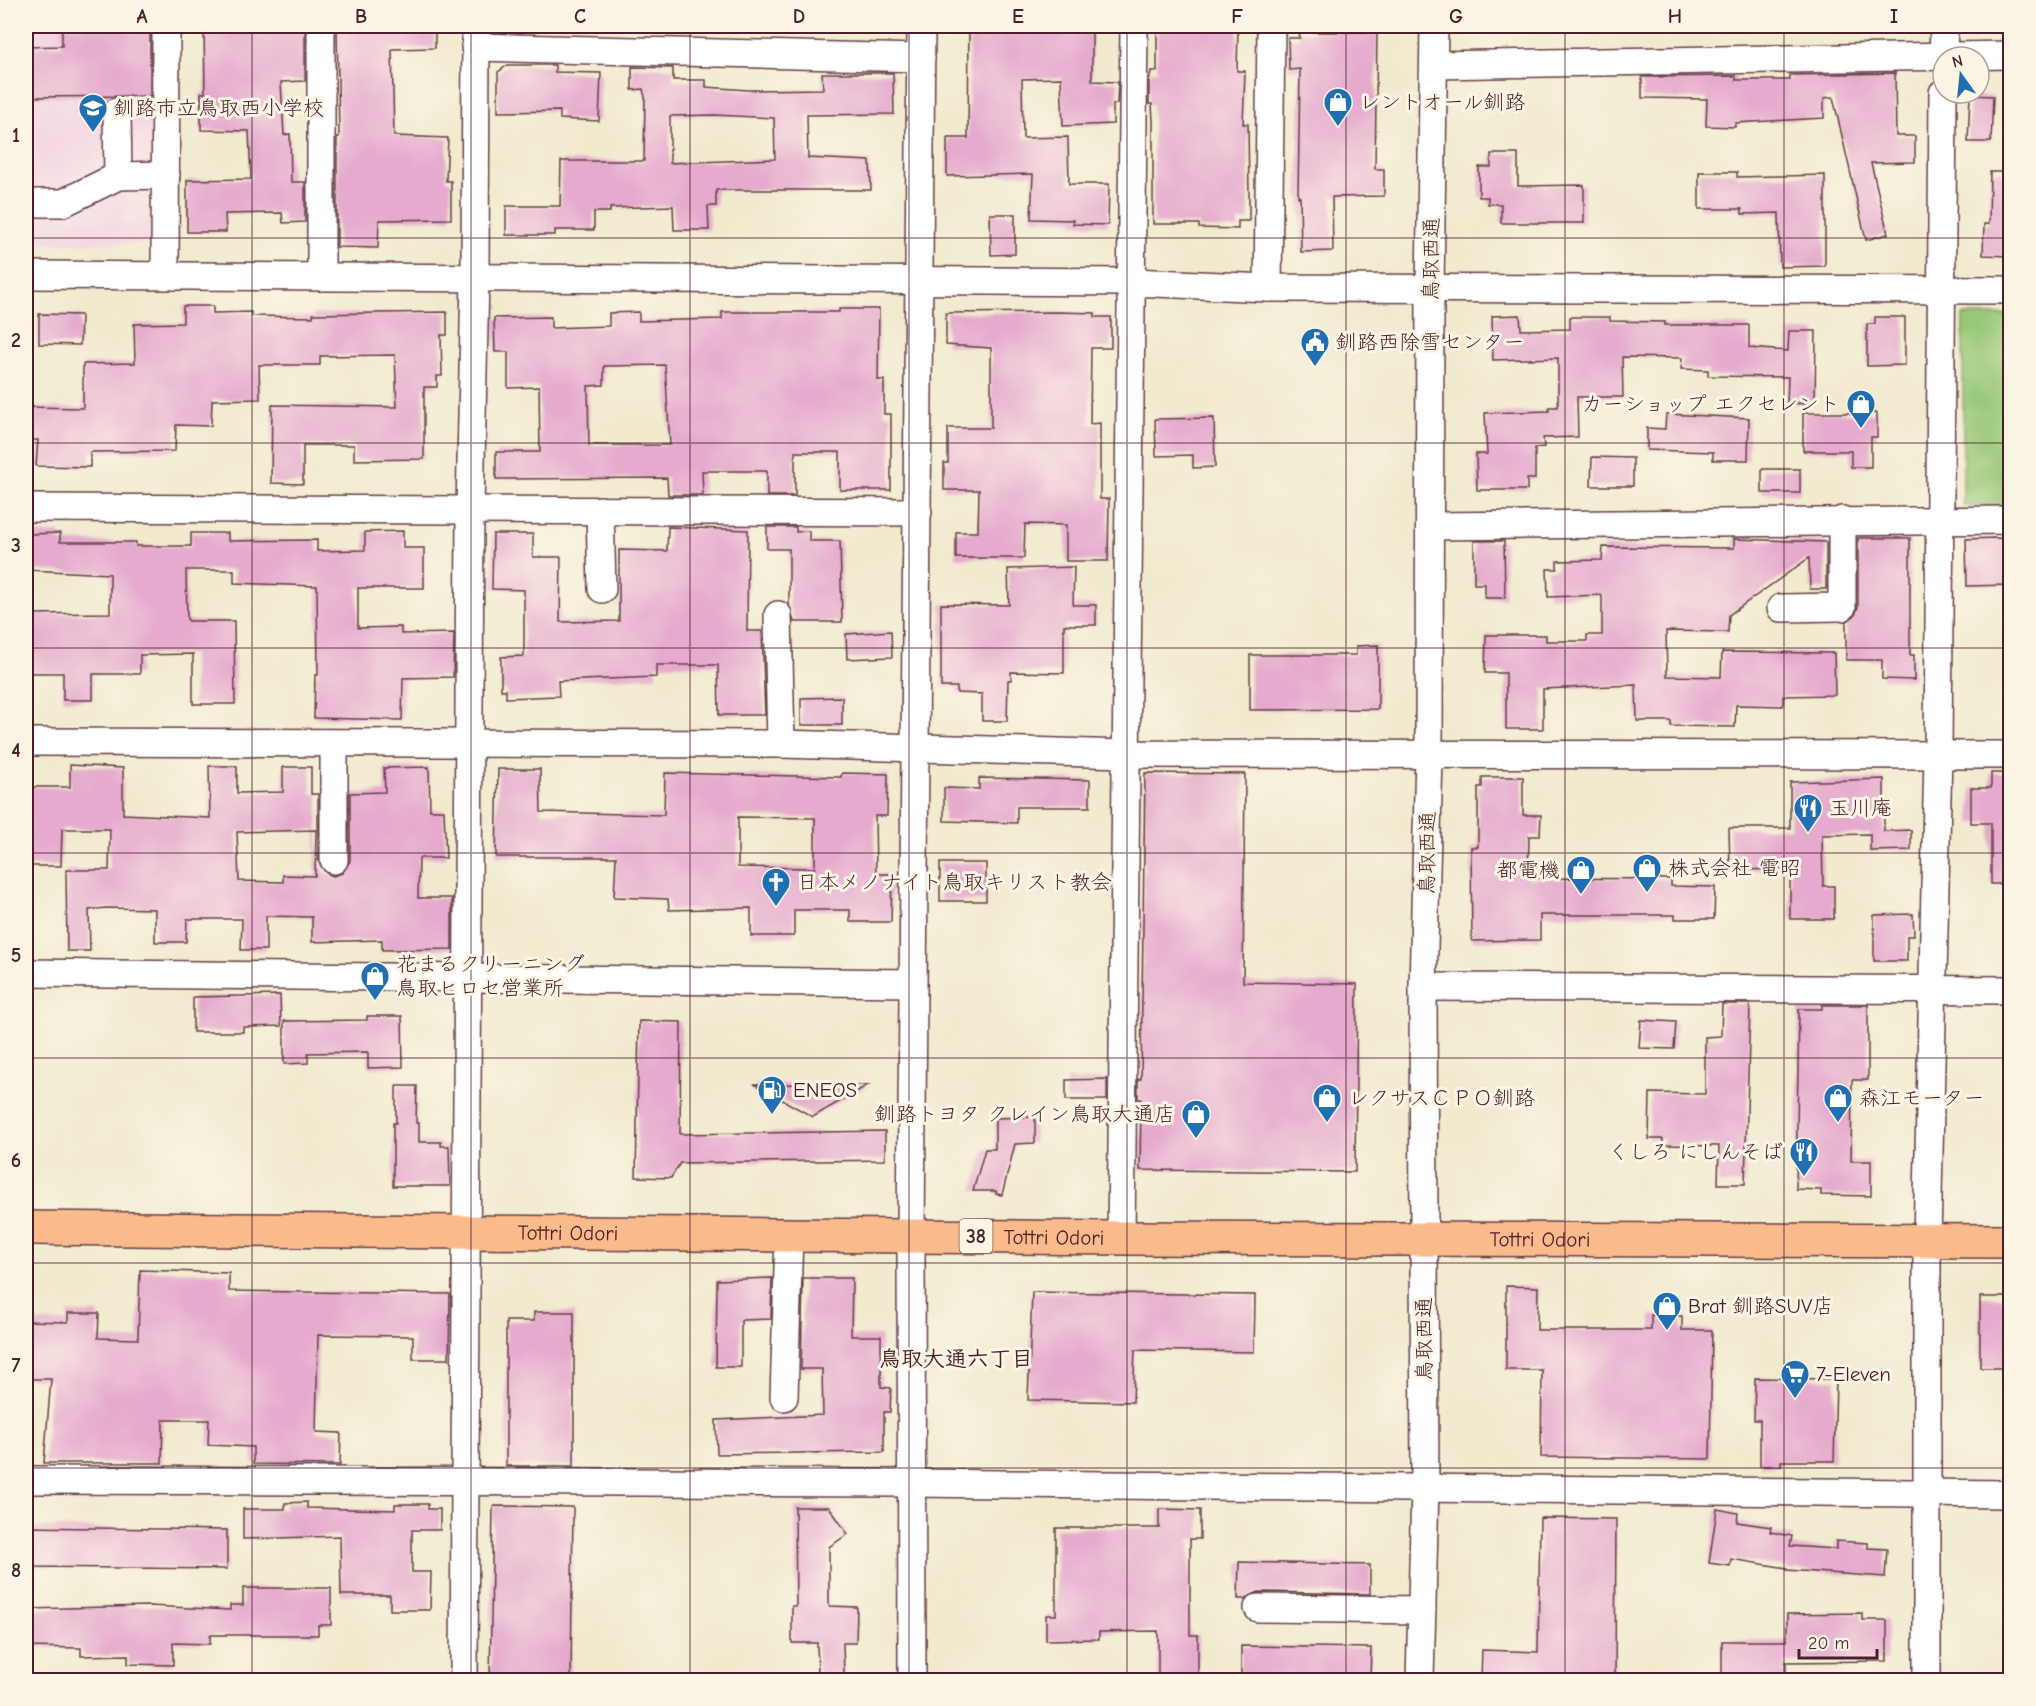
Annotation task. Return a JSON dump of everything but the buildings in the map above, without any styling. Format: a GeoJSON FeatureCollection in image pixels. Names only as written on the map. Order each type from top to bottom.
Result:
{"type":"FeatureCollection","features":[{"type":"Feature","properties":{"kind":"highway","name":"Tottri Odori"},"geometry":{"type":"LineString","coordinates":[[26,1228],[1121,1238],[2010,1241]]}},
{"type":"Feature","properties":{"kind":"street"},"geometry":{"type":"LineString","coordinates":[[165,274],[166,26]]}},
{"type":"Feature","properties":{"kind":"street"},"geometry":{"type":"LineString","coordinates":[[321,26],[321,277]]}},
{"type":"Feature","properties":{"kind":"street"},"geometry":{"type":"LineString","coordinates":[[912,1680],[912,984],[921,282],[921,26]]}},
{"type":"Feature","properties":{"kind":"street"},"geometry":{"type":"LineString","coordinates":[[1121,1238],[1134,26]]}},
{"type":"Feature","properties":{"kind":"street"},"geometry":{"type":"LineString","coordinates":[[1268,288],[1271,26]]}},
{"type":"Feature","properties":{"kind":"street","name":"鳥取西通"},"geometry":{"type":"LineString","coordinates":[[1420,1680],[1425,1488],[1424,987],[1429,755],[1430,287],[1434,26]]}},
{"type":"Feature","properties":{"kind":"street"},"geometry":{"type":"LineString","coordinates":[[1943,45],[1944,26]]}},
{"type":"Feature","properties":{"kind":"street"},"geometry":{"type":"LineString","coordinates":[[464,1680],[470,509],[475,279],[476,36],[921,58]]}},
{"type":"Feature","properties":{"kind":"street"},"geometry":{"type":"LineString","coordinates":[[1991,55],[2010,55]]}},
{"type":"Feature","properties":{"kind":"street"},"geometry":{"type":"LineString","coordinates":[[1434,65],[1931,56]]}},
{"type":"Feature","properties":{"kind":"street"},"geometry":{"type":"LineString","coordinates":[[1928,1680],[1927,1241],[1938,754],[1943,105]]}},
{"type":"Feature","properties":{"kind":"street"},"geometry":{"type":"LineString","coordinates":[[117,112],[118,176]]}},
{"type":"Feature","properties":{"kind":"street"},"geometry":{"type":"LineString","coordinates":[[26,203],[63,203],[118,176],[166,175]]}},
{"type":"Feature","properties":{"kind":"street"},"geometry":{"type":"LineString","coordinates":[[26,275],[165,274],[475,279],[1132,282],[1268,288],[2010,290]]}},
{"type":"Feature","properties":{"kind":"street"},"geometry":{"type":"LineString","coordinates":[[26,508],[918,512]]}},
{"type":"Feature","properties":{"kind":"street"},"geometry":{"type":"LineString","coordinates":[[600,510],[602,589]]}},
{"type":"Feature","properties":{"kind":"street"},"geometry":{"type":"LineString","coordinates":[[1781,608],[1842,607],[1842,520]]}},
{"type":"Feature","properties":{"kind":"street"},"geometry":{"type":"LineString","coordinates":[[1431,526],[2010,520]]}},
{"type":"Feature","properties":{"kind":"street"},"geometry":{"type":"LineString","coordinates":[[778,615],[781,744]]}},
{"type":"Feature","properties":{"kind":"street"},"geometry":{"type":"LineString","coordinates":[[26,742],[469,745],[781,744],[1125,754],[2010,754]]}},
{"type":"Feature","properties":{"kind":"street"},"geometry":{"type":"LineString","coordinates":[[333,860],[334,744]]}},
{"type":"Feature","properties":{"kind":"street"},"geometry":{"type":"LineString","coordinates":[[26,972],[468,980],[912,984]]}},
{"type":"Feature","properties":{"kind":"street"},"geometry":{"type":"LineString","coordinates":[[1424,987],[2010,990]]}},
{"type":"Feature","properties":{"kind":"street"},"geometry":{"type":"LineString","coordinates":[[784,1396],[789,1235]]}},
{"type":"Feature","properties":{"kind":"street"},"geometry":{"type":"LineString","coordinates":[[26,1480],[911,1483],[2010,1494]]}},
{"type":"Feature","properties":{"kind":"street"},"geometry":{"type":"LineString","coordinates":[[1258,1608],[1422,1610]]}},
{"type":"Feature","properties":{"kind":"shaded area","name":"釧路市立鳥取西小学校"},"geometry":{"type":"Polygon","coordinates":[[[26,26],[162,26],[160,244],[26,243],[26,26]]]}},
{"type":"Feature","properties":{"kind":"green space"},"geometry":{"type":"Polygon","coordinates":[[[1963,315],[2010,315],[2010,506],[1963,506],[1963,315]]]}},
{"type":"Feature","properties":{"kind":"place","name":"レントオール釧路"},"geometry":{"type":"Point","coordinates":[1338,128]}},
{"type":"Feature","properties":{"kind":"place","name":"釧路市立鳥取西小学校"},"geometry":{"type":"Point","coordinates":[93,134]}},
{"type":"Feature","properties":{"kind":"place","name":"釧路西除雪センター"},"geometry":{"type":"Point","coordinates":[1315,368]}},
{"type":"Feature","properties":{"kind":"place","name":"カーショップ エクセレント"},"geometry":{"type":"Point","coordinates":[1861,430]}},
{"type":"Feature","properties":{"kind":"place","name":"玉川庵"},"geometry":{"type":"Point","coordinates":[1808,834]}},
{"type":"Feature","properties":{"kind":"place","name":"株式会社 電昭"},"geometry":{"type":"Point","coordinates":[1647,894]}},
{"type":"Feature","properties":{"kind":"place","name":"都電機"},"geometry":{"type":"Point","coordinates":[1581,896]}},
{"type":"Feature","properties":{"kind":"place","name":"日本メノナイト鳥取キリスト教会"},"geometry":{"type":"Point","coordinates":[776,908]}},
{"type":"Feature","properties":{"kind":"place","name":"花まるクリーニング 鳥取ヒロセ営業所"},"geometry":{"type":"Point","coordinates":[375,1002]}},
{"type":"Feature","properties":{"kind":"place","name":"ENEOS"},"geometry":{"type":"Point","coordinates":[772,1116]}},
{"type":"Feature","properties":{"kind":"place","name":"レクサスＣＰＯ釧路"},"geometry":{"type":"Point","coordinates":[1327,1124]}},
{"type":"Feature","properties":{"kind":"place","name":"森江モーター"},"geometry":{"type":"Point","coordinates":[1838,1124]}},
{"type":"Feature","properties":{"kind":"place","name":"釧路トヨタ クレイン鳥取大通店"},"geometry":{"type":"Point","coordinates":[1196,1140]}},
{"type":"Feature","properties":{"kind":"place","name":"くしろ にしんそば"},"geometry":{"type":"Point","coordinates":[1804,1178]}},
{"type":"Feature","properties":{"kind":"place","name":"Brat 釧路SUV店"},"geometry":{"type":"Point","coordinates":[1667,1332]}},
{"type":"Feature","properties":{"kind":"place","name":"7-Eleven"},"geometry":{"type":"Point","coordinates":[1795,1400]}},
{"type":"Feature","properties":{"kind":"district","name":"鳥取大通六丁目"},"geometry":{"type":"Point","coordinates":[956,1358]}}]}
